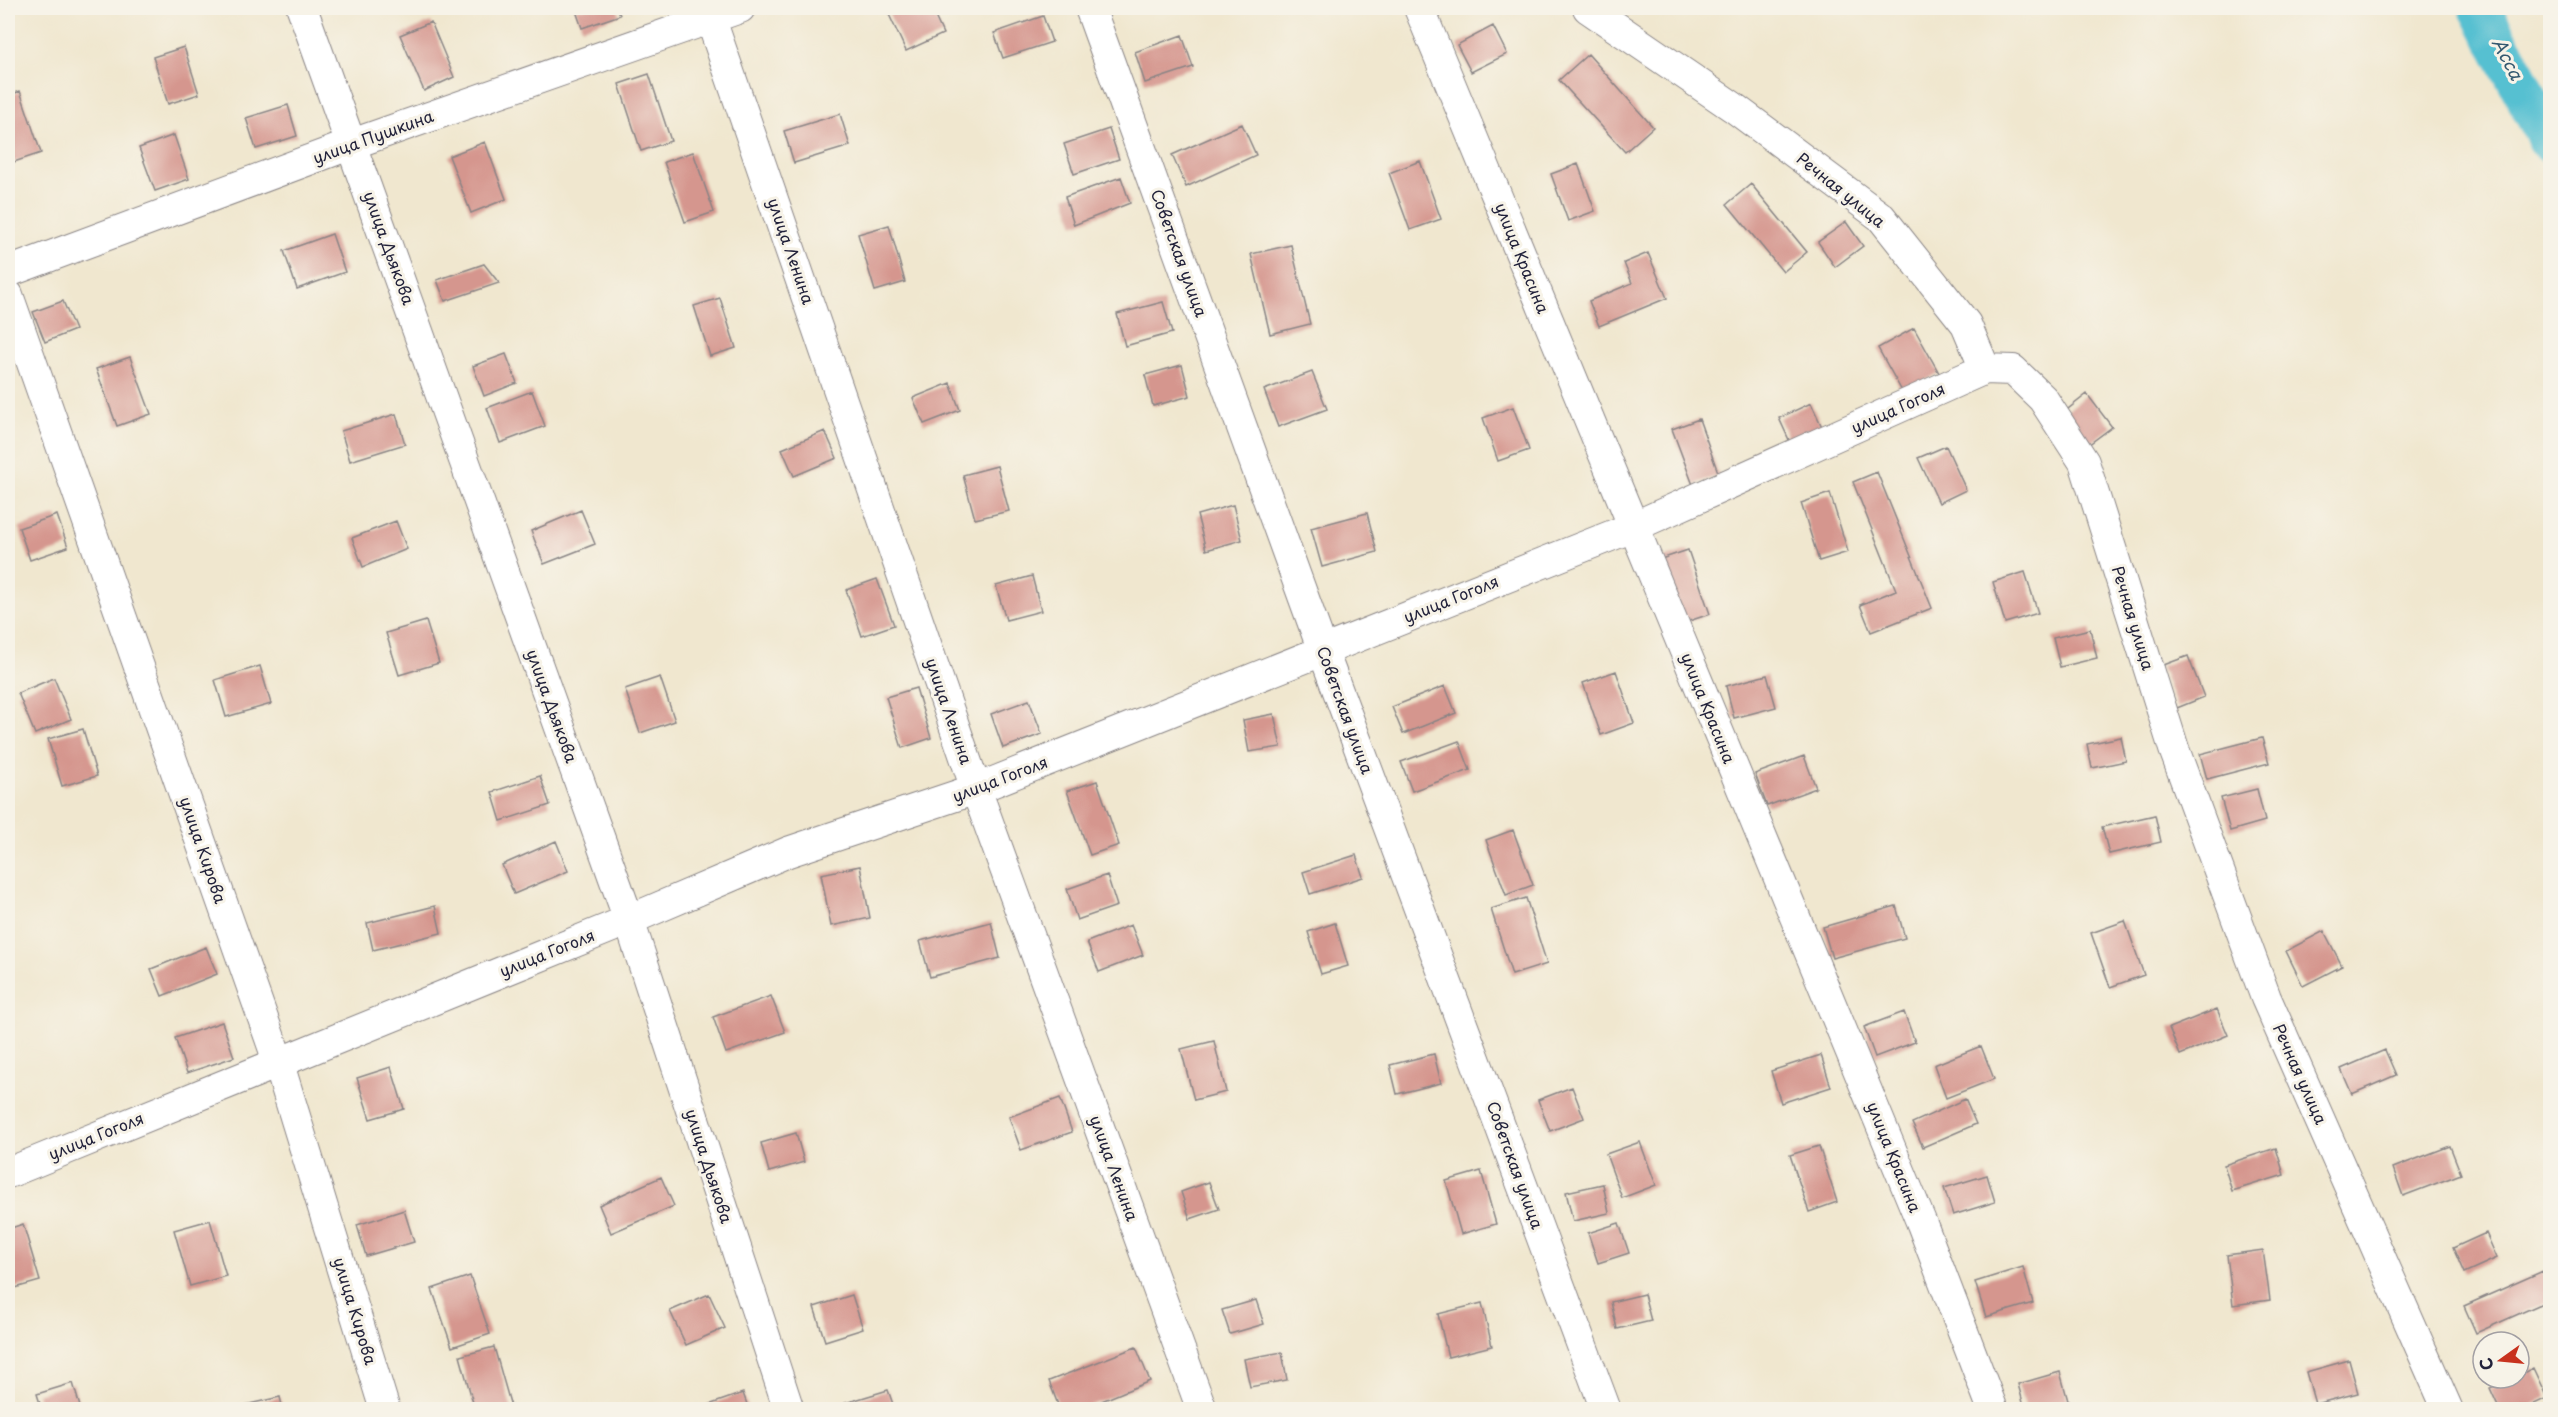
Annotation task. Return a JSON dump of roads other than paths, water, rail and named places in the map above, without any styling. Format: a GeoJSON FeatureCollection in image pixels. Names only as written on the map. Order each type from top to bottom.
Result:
{"type":"FeatureCollection","features":[{"type":"Feature","properties":{"kind":"street","name":"улица Дьякова"},"geometry":{"type":"LineString","coordinates":[[302,8],[629,920],[789,1410]]}},
{"type":"Feature","properties":{"kind":"street","name":"улица Пушкина"},"geometry":{"type":"LineString","coordinates":[[8,272],[709,13],[740,8]]}},
{"type":"Feature","properties":{"kind":"street","name":"Советская улица"},"geometry":{"type":"LineString","coordinates":[[1090,8],[1323,651],[1606,1410]]}},
{"type":"Feature","properties":{"kind":"street","name":"улица Красина"},"geometry":{"type":"LineString","coordinates":[[1419,8],[1917,1213],[1993,1410]]}},
{"type":"Feature","properties":{"kind":"street","name":"Речная улица"},"geometry":{"type":"LineString","coordinates":[[1588,8],[1733,107],[1881,217],[1966,324],[1986,369],[2013,370],[2043,399],[2084,462],[2174,749],[2266,998],[2448,1410]]}},
{"type":"Feature","properties":{"kind":"street","name":"улица Ленина"},"geometry":{"type":"LineString","coordinates":[[709,13],[976,789],[1202,1410]]}},
{"type":"Feature","properties":{"kind":"street","name":"улица Кирова"},"geometry":{"type":"LineString","coordinates":[[8,295],[278,1061],[385,1410]]}},
{"type":"Feature","properties":{"kind":"street","name":"улица Гоголя"},"geometry":{"type":"LineString","coordinates":[[8,1173],[278,1061],[629,920],[788,852],[976,789],[1633,527],[1986,369]]}},
{"type":"Feature","properties":{"kind":"waterway","name":"Асса"},"geometry":{"type":"LineString","coordinates":[[2480,8],[2550,142]]}}]}
